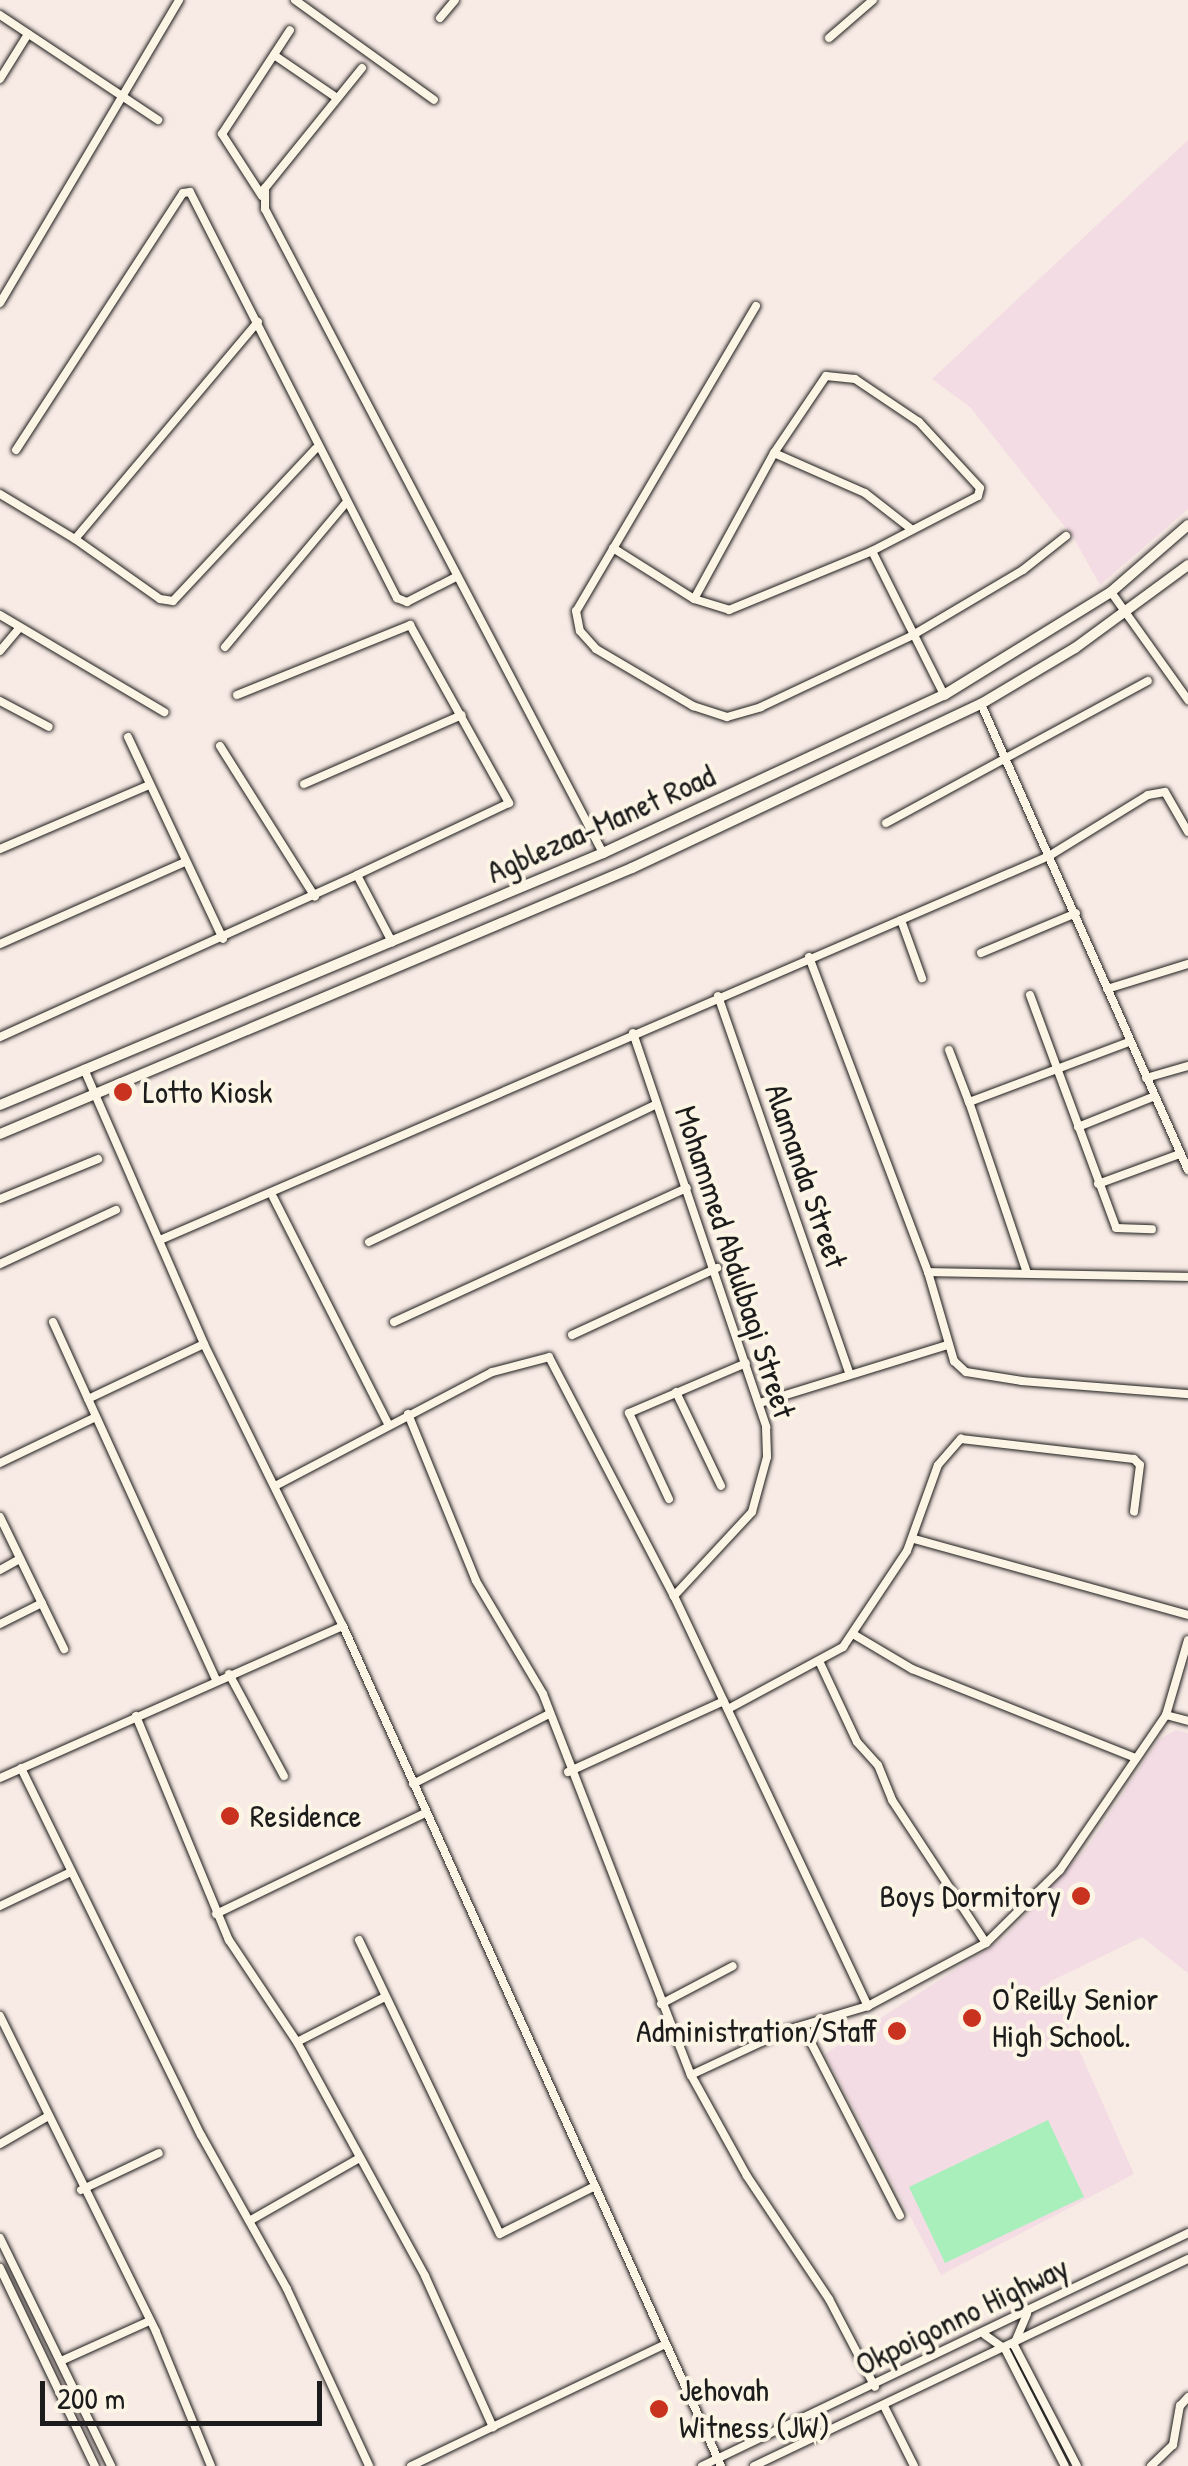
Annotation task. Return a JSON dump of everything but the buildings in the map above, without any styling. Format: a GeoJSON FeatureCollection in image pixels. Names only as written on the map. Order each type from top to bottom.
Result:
{"type":"FeatureCollection","features":[{"type":"Feature","properties":{"kind":"main road","name":"Agblezaa-Manet Road"},"geometry":{"type":"LineString","coordinates":[[0,1105],[602,853],[944,695],[1111,592],[1188,525]]}},
{"type":"Feature","properties":{"kind":"main road","name":"Agblezaa-Manet Road"},"geometry":{"type":"LineString","coordinates":[[0,1134],[632,868],[981,704],[1125,614],[1188,565]]}},
{"type":"Feature","properties":{"kind":"street"},"geometry":{"type":"LineString","coordinates":[[0,303],[126,96],[179,0]]}},
{"type":"Feature","properties":{"kind":"street"},"geometry":{"type":"LineString","coordinates":[[294,0],[434,100]]}},
{"type":"Feature","properties":{"kind":"street"},"geometry":{"type":"LineString","coordinates":[[440,18],[455,0]]}},
{"type":"Feature","properties":{"kind":"street"},"geometry":{"type":"LineString","coordinates":[[828,38],[873,0]]}},
{"type":"Feature","properties":{"kind":"street"},"geometry":{"type":"LineString","coordinates":[[0,15],[158,120]]}},
{"type":"Feature","properties":{"kind":"street"},"geometry":{"type":"LineString","coordinates":[[290,30],[222,134],[262,196],[454,578],[602,853]]}},
{"type":"Feature","properties":{"kind":"street"},"geometry":{"type":"LineString","coordinates":[[0,78],[28,34]]}},
{"type":"Feature","properties":{"kind":"street"},"geometry":{"type":"LineString","coordinates":[[274,54],[337,98]]}},
{"type":"Feature","properties":{"kind":"street"},"geometry":{"type":"LineString","coordinates":[[262,196],[362,68]]}},
{"type":"Feature","properties":{"kind":"street"},"geometry":{"type":"LineString","coordinates":[[16,450],[186,191],[258,322],[316,448],[403,603],[454,578]]}},
{"type":"Feature","properties":{"kind":"street"},"geometry":{"type":"LineString","coordinates":[[756,306],[576,612],[580,631],[596,649],[710,714],[762,707],[913,636],[1023,570],[1066,536]]}},
{"type":"Feature","properties":{"kind":"street"},"geometry":{"type":"LineString","coordinates":[[75,539],[258,322]]}},
{"type":"Feature","properties":{"kind":"street"},"geometry":{"type":"LineString","coordinates":[[613,548],[694,600],[730,610],[752,606],[872,551],[978,496],[980,488],[948,448],[855,380],[841,374],[816,383],[694,600]]}},
{"type":"Feature","properties":{"kind":"street"},"geometry":{"type":"LineString","coordinates":[[0,494],[75,539],[160,599],[174,601],[316,448]]}},
{"type":"Feature","properties":{"kind":"street"},"geometry":{"type":"LineString","coordinates":[[774,453],[865,493],[911,528]]}},
{"type":"Feature","properties":{"kind":"street"},"geometry":{"type":"LineString","coordinates":[[225,647],[346,503]]}},
{"type":"Feature","properties":{"kind":"street"},"geometry":{"type":"LineString","coordinates":[[872,551],[944,695]]}},
{"type":"Feature","properties":{"kind":"street"},"geometry":{"type":"LineString","coordinates":[[1111,592],[1188,700]]}},
{"type":"Feature","properties":{"kind":"street"},"geometry":{"type":"LineString","coordinates":[[0,615],[164,712]]}},
{"type":"Feature","properties":{"kind":"street"},"geometry":{"type":"LineString","coordinates":[[0,1037],[506,808],[506,796],[408,623],[238,695]]}},
{"type":"Feature","properties":{"kind":"street"},"geometry":{"type":"LineString","coordinates":[[0,650],[19,628]]}},
{"type":"Feature","properties":{"kind":"street"},"geometry":{"type":"LineString","coordinates":[[886,822],[1009,759],[1148,680]]}},
{"type":"Feature","properties":{"kind":"street"},"geometry":{"type":"LineString","coordinates":[[0,701],[49,727]]}},
{"type":"Feature","properties":{"kind":"street"},"geometry":{"type":"LineString","coordinates":[[981,704],[1009,759],[1188,1170]]}},
{"type":"Feature","properties":{"kind":"street"},"geometry":{"type":"LineString","coordinates":[[304,784],[462,714]]}},
{"type":"Feature","properties":{"kind":"street"},"geometry":{"type":"LineString","coordinates":[[128,737],[223,939]]}},
{"type":"Feature","properties":{"kind":"street"},"geometry":{"type":"LineString","coordinates":[[220,746],[316,897]]}},
{"type":"Feature","properties":{"kind":"street"},"geometry":{"type":"LineString","coordinates":[[0,849],[149,785]]}},
{"type":"Feature","properties":{"kind":"street"},"geometry":{"type":"LineString","coordinates":[[160,1240],[272,1196],[718,996],[1049,856],[1157,792],[1171,800],[1188,832]]}},
{"type":"Feature","properties":{"kind":"street"},"geometry":{"type":"LineString","coordinates":[[0,944],[185,862]]}},
{"type":"Feature","properties":{"kind":"street"},"geometry":{"type":"LineString","coordinates":[[357,875],[392,942]]}},
{"type":"Feature","properties":{"kind":"street"},"geometry":{"type":"LineString","coordinates":[[981,953],[1076,913]]}},
{"type":"Feature","properties":{"kind":"street"},"geometry":{"type":"LineString","coordinates":[[901,920],[922,978]]}},
{"type":"Feature","properties":{"kind":"street"},"geometry":{"type":"LineString","coordinates":[[809,957],[928,1272],[947,1345],[966,1372],[1188,1394]]}},
{"type":"Feature","properties":{"kind":"street"},"geometry":{"type":"LineString","coordinates":[[1108,990],[1188,964]]}},
{"type":"Feature","properties":{"kind":"street"},"geometry":{"type":"LineString","coordinates":[[1030,995],[1118,1230],[1152,1229]]}},
{"type":"Feature","properties":{"kind":"street","name":"Alamanda Street"},"geometry":{"type":"LineString","coordinates":[[718,996],[849,1372]]}},
{"type":"Feature","properties":{"kind":"street","name":"Mohammed Abdulbaqi Street"},"geometry":{"type":"LineString","coordinates":[[633,1034],[717,1268],[760,1403],[767,1457],[752,1512],[674,1596]]}},
{"type":"Feature","properties":{"kind":"street"},"geometry":{"type":"LineString","coordinates":[[969,1102],[1129,1042]]}},
{"type":"Feature","properties":{"kind":"street"},"geometry":{"type":"LineString","coordinates":[[948,1050],[1027,1273]]}},
{"type":"Feature","properties":{"kind":"street"},"geometry":{"type":"LineString","coordinates":[[1146,1078],[1188,1066]]}},
{"type":"Feature","properties":{"kind":"street"},"geometry":{"type":"LineString","coordinates":[[84,1069],[204,1344],[277,1485],[342,1626],[719,2462]]}},
{"type":"Feature","properties":{"kind":"street"},"geometry":{"type":"LineString","coordinates":[[1078,1127],[1154,1096]]}},
{"type":"Feature","properties":{"kind":"street"},"geometry":{"type":"LineString","coordinates":[[369,1242],[657,1104]]}},
{"type":"Feature","properties":{"kind":"street"},"geometry":{"type":"LineString","coordinates":[[1098,1184],[1180,1154]]}},
{"type":"Feature","properties":{"kind":"street"},"geometry":{"type":"LineString","coordinates":[[0,1199],[98,1159]]}},
{"type":"Feature","properties":{"kind":"street"},"geometry":{"type":"LineString","coordinates":[[394,1322],[687,1188]]}},
{"type":"Feature","properties":{"kind":"street"},"geometry":{"type":"LineString","coordinates":[[272,1196],[388,1424]]}},
{"type":"Feature","properties":{"kind":"street"},"geometry":{"type":"LineString","coordinates":[[0,1264],[116,1210]]}},
{"type":"Feature","properties":{"kind":"street"},"geometry":{"type":"LineString","coordinates":[[572,1335],[717,1268]]}},
{"type":"Feature","properties":{"kind":"street"},"geometry":{"type":"LineString","coordinates":[[928,1272],[1188,1276]]}},
{"type":"Feature","properties":{"kind":"street"},"geometry":{"type":"LineString","coordinates":[[54,1322],[216,1679]]}},
{"type":"Feature","properties":{"kind":"street"},"geometry":{"type":"LineString","coordinates":[[88,1399],[204,1344]]}},
{"type":"Feature","properties":{"kind":"street"},"geometry":{"type":"LineString","coordinates":[[760,1403],[849,1372],[947,1345]]}},
{"type":"Feature","properties":{"kind":"street"},"geometry":{"type":"LineString","coordinates":[[277,1485],[492,1372],[550,1357],[674,1596],[868,2006]]}},
{"type":"Feature","properties":{"kind":"street"},"geometry":{"type":"LineString","coordinates":[[669,1500],[629,1416],[746,1363]]}},
{"type":"Feature","properties":{"kind":"street"},"geometry":{"type":"LineString","coordinates":[[676,1392],[721,1486]]}},
{"type":"Feature","properties":{"kind":"street"},"geometry":{"type":"LineString","coordinates":[[408,1414],[476,1580],[549,1714],[568,1772],[692,2075],[747,2176],[829,2299],[875,2387]]}},
{"type":"Feature","properties":{"kind":"street"},"geometry":{"type":"LineString","coordinates":[[0,1462],[96,1417]]}},
{"type":"Feature","properties":{"kind":"street"},"geometry":{"type":"LineString","coordinates":[[568,1772],[820,1663],[853,1634],[914,1538],[938,1465],[961,1439],[1134,1459],[1140,1465],[1134,1512]]}},
{"type":"Feature","properties":{"kind":"street"},"geometry":{"type":"LineString","coordinates":[[0,1517],[64,1649]]}},
{"type":"Feature","properties":{"kind":"street"},"geometry":{"type":"LineString","coordinates":[[914,1538],[1188,1615]]}},
{"type":"Feature","properties":{"kind":"street"},"geometry":{"type":"LineString","coordinates":[[0,1570],[20,1559]]}},
{"type":"Feature","properties":{"kind":"street"},"geometry":{"type":"LineString","coordinates":[[0,1624],[42,1604]]}},
{"type":"Feature","properties":{"kind":"street"},"geometry":{"type":"LineString","coordinates":[[0,1778],[342,1626]]}},
{"type":"Feature","properties":{"kind":"street"},"geometry":{"type":"LineString","coordinates":[[853,1634],[912,1669],[1136,1758]]}},
{"type":"Feature","properties":{"kind":"street"},"geometry":{"type":"LineString","coordinates":[[692,2075],[803,2027],[868,2006],[986,1943],[1060,1870],[1166,1714],[1188,1640]]}},
{"type":"Feature","properties":{"kind":"street"},"geometry":{"type":"LineString","coordinates":[[820,1663],[857,1742],[878,1765],[892,1800],[986,1943]]}},
{"type":"Feature","properties":{"kind":"street"},"geometry":{"type":"LineString","coordinates":[[228,1674],[284,1776]]}},
{"type":"Feature","properties":{"kind":"street"},"geometry":{"type":"LineString","coordinates":[[413,1784],[549,1714]]}},
{"type":"Feature","properties":{"kind":"street"},"geometry":{"type":"LineString","coordinates":[[1166,1714],[1188,1722]]}},
{"type":"Feature","properties":{"kind":"street"},"geometry":{"type":"LineString","coordinates":[[136,1716],[216,1914],[297,2042],[425,2276],[493,2427]]}},
{"type":"Feature","properties":{"kind":"street"},"geometry":{"type":"LineString","coordinates":[[21,1768],[69,1873],[251,2220],[369,2466]]}},
{"type":"Feature","properties":{"kind":"street"},"geometry":{"type":"LineString","coordinates":[[216,1914],[425,1813]]}},
{"type":"Feature","properties":{"kind":"street"},"geometry":{"type":"LineString","coordinates":[[0,1906],[69,1873]]}},
{"type":"Feature","properties":{"kind":"street"},"geometry":{"type":"LineString","coordinates":[[359,1940],[500,2234],[593,2187]]}},
{"type":"Feature","properties":{"kind":"street"},"geometry":{"type":"LineString","coordinates":[[661,2004],[733,1966]]}},
{"type":"Feature","properties":{"kind":"street"},"geometry":{"type":"LineString","coordinates":[[297,2042],[385,1997]]}},
{"type":"Feature","properties":{"kind":"street"},"geometry":{"type":"LineString","coordinates":[[0,2016],[81,2190],[149,2321],[211,2466]]}},
{"type":"Feature","properties":{"kind":"street"},"geometry":{"type":"LineString","coordinates":[[803,2027],[900,2216]]}},
{"type":"Feature","properties":{"kind":"street"},"geometry":{"type":"LineString","coordinates":[[0,2144],[47,2118]]}},
{"type":"Feature","properties":{"kind":"street"},"geometry":{"type":"LineString","coordinates":[[81,2190],[160,2153]]}},
{"type":"Feature","properties":{"kind":"street"},"geometry":{"type":"LineString","coordinates":[[251,2220],[358,2159]]}},
{"type":"Feature","properties":{"kind":"street","name":"Okpoigonno Highway"},"geometry":{"type":"LineString","coordinates":[[702,2466],[719,2462],[985,2335],[1188,2233]]}},
{"type":"Feature","properties":{"kind":"street"},"geometry":{"type":"LineString","coordinates":[[0,2238],[111,2466]]}},
{"type":"Feature","properties":{"kind":"street","name":"Okpoigonno Highway"},"geometry":{"type":"LineString","coordinates":[[754,2466],[1010,2347],[1188,2258]]}},
{"type":"Feature","properties":{"kind":"street"},"geometry":{"type":"LineString","coordinates":[[0,2268],[94,2466]]}},
{"type":"Feature","properties":{"kind":"street"},"geometry":{"type":"LineString","coordinates":[[1010,2347],[1027,2313]]}},
{"type":"Feature","properties":{"kind":"street"},"geometry":{"type":"LineString","coordinates":[[61,2362],[149,2321]]}},
{"type":"Feature","properties":{"kind":"street"},"geometry":{"type":"LineString","coordinates":[[985,2335],[1010,2347],[1077,2466]]}},
{"type":"Feature","properties":{"kind":"street"},"geometry":{"type":"LineString","coordinates":[[411,2466],[663,2344]]}},
{"type":"Feature","properties":{"kind":"street"},"geometry":{"type":"LineString","coordinates":[[1010,2347],[1065,2466]]}},
{"type":"Feature","properties":{"kind":"street"},"geometry":{"type":"LineString","coordinates":[[1160,2465],[1173,2445],[1180,2406],[1188,2397]]}},
{"type":"Feature","properties":{"kind":"street"},"geometry":{"type":"LineString","coordinates":[[884,2406],[914,2466]]}},
{"type":"Feature","properties":{"kind":"shaded area"},"geometry":{"type":"Polygon","coordinates":[[[1188,140],[1188,509],[1100,585],[1073,537],[970,407],[932,379],[1188,140]]]}},
{"type":"Feature","properties":{"kind":"shaded area","name":"O'Reilly Senior High School."},"geometry":{"type":"Polygon","coordinates":[[[1176,1730],[1188,1733],[1188,1973],[1142,1937],[1049,1982],[1134,2174],[941,2275],[825,2054],[1003,1939],[1090,1844],[1158,1740],[1176,1730]]]}},
{"type":"Feature","properties":{"kind":"green space"},"geometry":{"type":"Polygon","coordinates":[[[1048,2120],[1084,2197],[945,2263],[909,2187],[1048,2120]]]}},
{"type":"Feature","properties":{"kind":"place","name":"Lotto Kiosk"},"geometry":{"type":"Point","coordinates":[123,1092]}},
{"type":"Feature","properties":{"kind":"place","name":"Residence"},"geometry":{"type":"Point","coordinates":[230,1816]}},
{"type":"Feature","properties":{"kind":"place","name":"Boys Dormitory"},"geometry":{"type":"Point","coordinates":[1081,1896]}},
{"type":"Feature","properties":{"kind":"place","name":"O'Reilly Senior High School."},"geometry":{"type":"Point","coordinates":[972,2018]}},
{"type":"Feature","properties":{"kind":"place","name":"Administration/Staff"},"geometry":{"type":"Point","coordinates":[897,2031]}},
{"type":"Feature","properties":{"kind":"place","name":"Jehovah Witness (JW)"},"geometry":{"type":"Point","coordinates":[659,2409]}}]}
